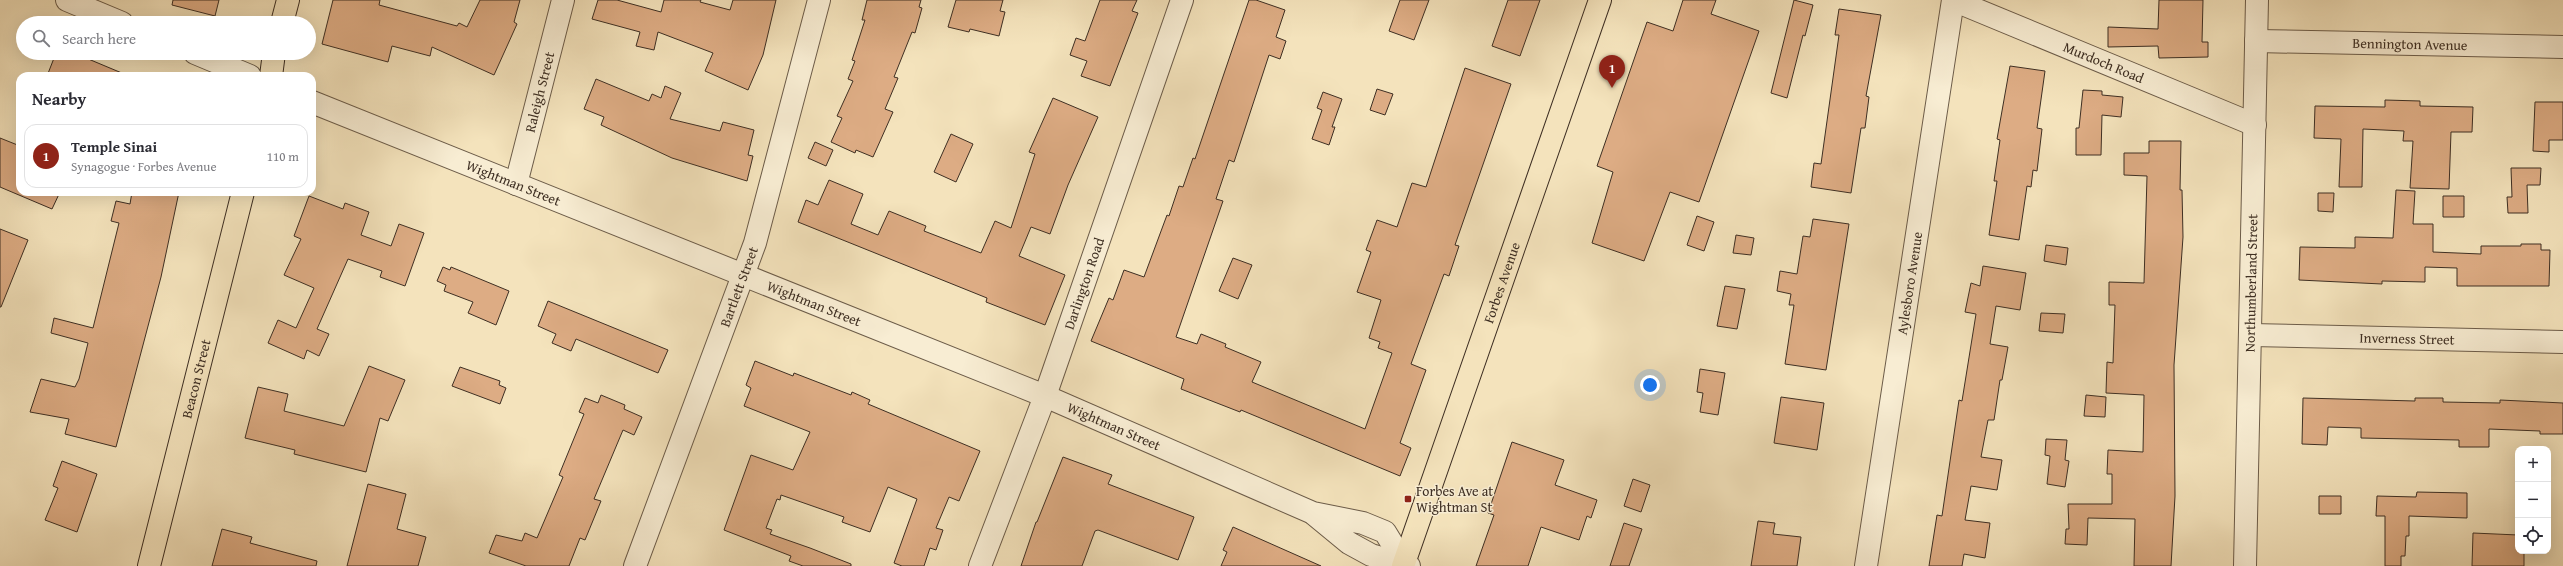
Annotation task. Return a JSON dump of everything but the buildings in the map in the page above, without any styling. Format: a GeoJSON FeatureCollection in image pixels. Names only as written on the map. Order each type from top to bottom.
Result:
{"type":"FeatureCollection","features":[{"type":"Feature","properties":{"kind":"main road"},"geometry":{"type":"LineString","coordinates":[[284,16],[288,0]]}},
{"type":"Feature","properties":{"kind":"main road","name":"Forbes Avenue"},"geometry":{"type":"LineString","coordinates":[[1405,565],[1600,0]]}},
{"type":"Feature","properties":{"kind":"main road"},"geometry":{"type":"LineString","coordinates":[[272,72],[273,60]]}},
{"type":"Feature","properties":{"kind":"main road","name":"Beacon Street"},"geometry":{"type":"LineString","coordinates":[[149,566],[242,196]]}},
{"type":"Feature","properties":{"kind":"street"},"geometry":{"type":"LineString","coordinates":[[66,0],[105,16]]}},
{"type":"Feature","properties":{"kind":"street","name":"Raleigh Street"},"geometry":{"type":"LineString","coordinates":[[516,184],[564,0]]}},
{"type":"Feature","properties":{"kind":"street","name":"Bartlett Street"},"geometry":{"type":"LineString","coordinates":[[636,566],[687,422],[744,276],[755,243],[818,0]]}},
{"type":"Feature","properties":{"kind":"street","name":"Darlington Road"},"geometry":{"type":"LineString","coordinates":[[980,566],[1045,396],[1182,0]]}},
{"type":"Feature","properties":{"kind":"street","name":"Murdoch Road"},"geometry":{"type":"LineString","coordinates":[[1953,0],[2255,125]]}},
{"type":"Feature","properties":{"kind":"street","name":"Aylesboro Avenue"},"geometry":{"type":"LineString","coordinates":[[1866,566],[1953,0]]}},
{"type":"Feature","properties":{"kind":"street","name":"Northumberland Street"},"geometry":{"type":"LineString","coordinates":[[2245,566],[2257,0]]}},
{"type":"Feature","properties":{"kind":"street","name":"Bennington Avenue"},"geometry":{"type":"LineString","coordinates":[[2256,41],[2563,48]]}},
{"type":"Feature","properties":{"kind":"street"},"geometry":{"type":"LineString","coordinates":[[212,60],[240,72]]}},
{"type":"Feature","properties":{"kind":"street","name":"Wightman Street"},"geometry":{"type":"LineString","coordinates":[[316,104],[1045,396],[1313,513],[1349,543],[1371,555],[1405,565]]}},
{"type":"Feature","properties":{"kind":"street","name":"Inverness Street"},"geometry":{"type":"LineString","coordinates":[[2251,335],[2563,342]]}},
{"type":"Feature","properties":{"kind":"place","name":"Temple Sinai"},"geometry":{"type":"Point","coordinates":[1612,88]}},
{"type":"Feature","properties":{"kind":"place","name":"Forbes Ave at Wightman St"},"geometry":{"type":"Point","coordinates":[1408,499]}}]}
